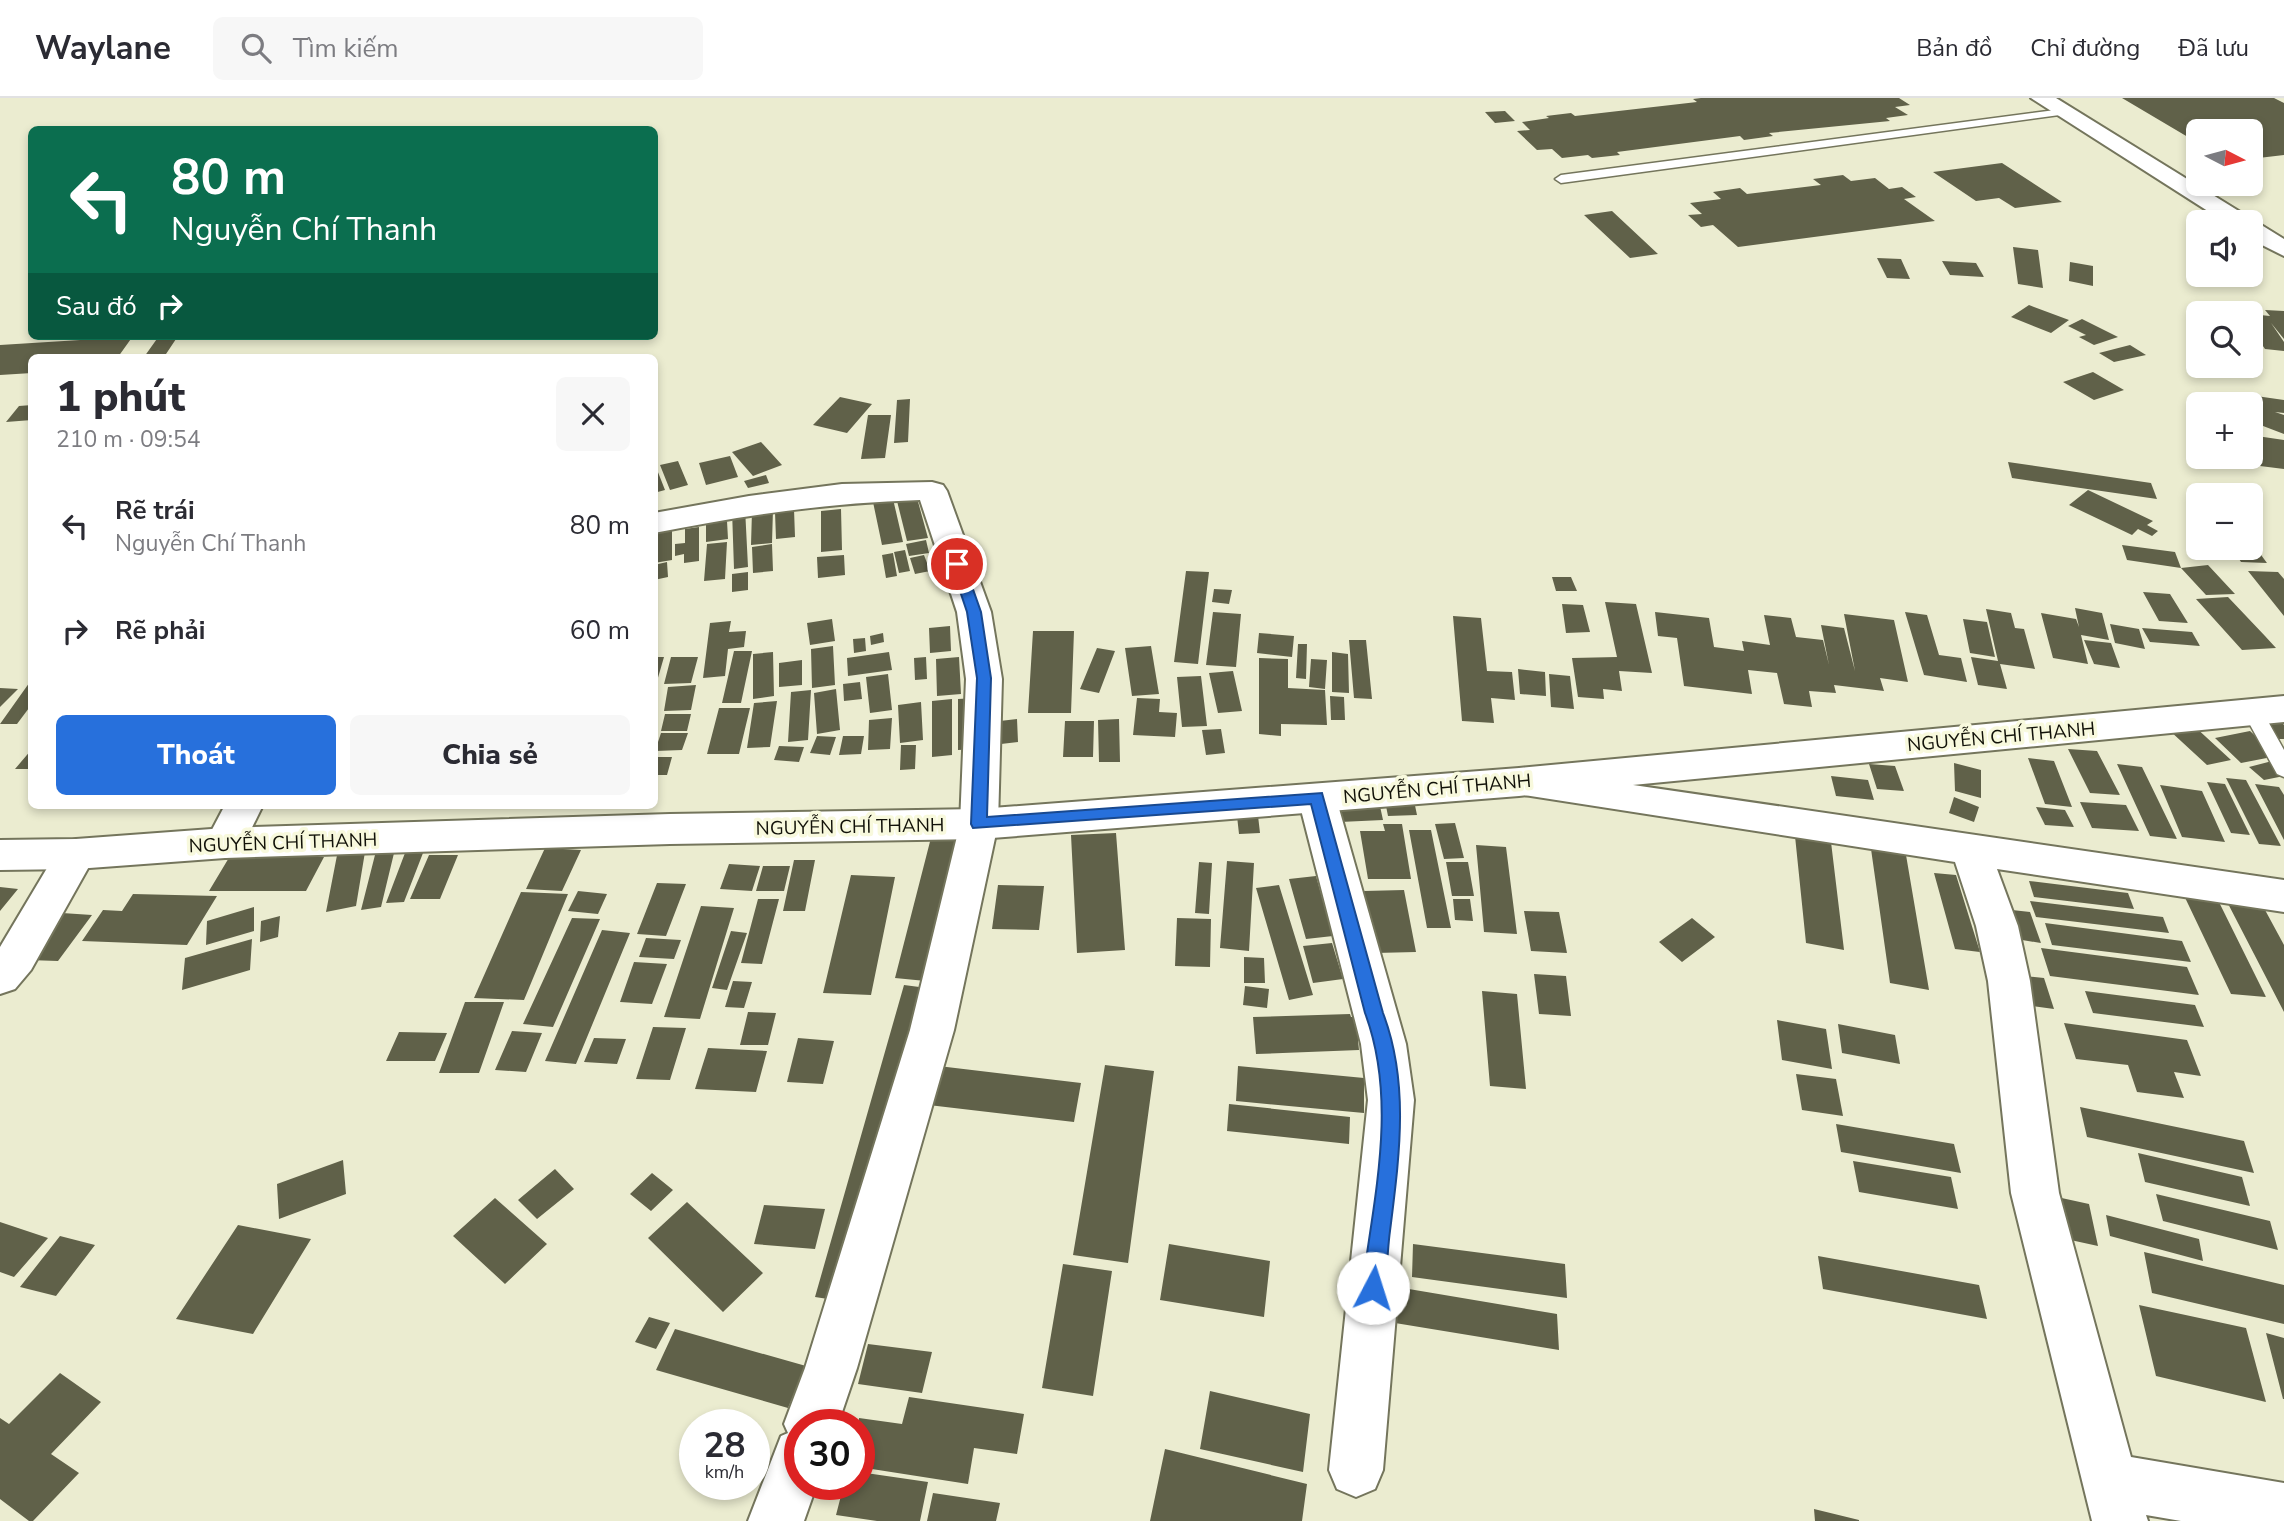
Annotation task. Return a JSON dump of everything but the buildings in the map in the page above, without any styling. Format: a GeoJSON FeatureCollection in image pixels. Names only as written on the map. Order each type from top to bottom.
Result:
{"type":"FeatureCollection","features":[{"type":"Feature","properties":{"kind":"street"},"geometry":{"type":"LineString","coordinates":[[2041,98],[2222,210]]}},
{"type":"Feature","properties":{"kind":"street"},"geometry":{"type":"LineString","coordinates":[[2263,236],[2284,249]]}},
{"type":"Feature","properties":{"kind":"street"},"geometry":{"type":"LineString","coordinates":[[658,522],[749,505],[842,493],[932,491],[974,612],[984,678],[979,824],[932,1030],[816,1409]]}},
{"type":"Feature","properties":{"kind":"street","name":"NGUYỄN CHÍ THANH"},"geometry":{"type":"LineString","coordinates":[[0,855],[76,854],[225,843],[670,829],[979,824],[1519,782],[2268,711]]}},
{"type":"Feature","properties":{"kind":"street"},"geometry":{"type":"LineString","coordinates":[[1519,782],[2284,895]]}},
{"type":"Feature","properties":{"kind":"street"},"geometry":{"type":"LineString","coordinates":[[1317,798],[1374,1013],[1386,1045],[1391,1085],[1392,1138],[1377,1236],[1356,1470]]}},
{"type":"Feature","properties":{"kind":"street"},"geometry":{"type":"LineString","coordinates":[[225,843],[242,809]]}},
{"type":"Feature","properties":{"kind":"street"},"geometry":{"type":"LineString","coordinates":[[1970,849],[1997,926],[2009,981],[2035,1194],[2116,1501],[2284,1511]]}},
{"type":"Feature","properties":{"kind":"street"},"geometry":{"type":"LineString","coordinates":[[0,976],[16,958],[76,854]]}},
{"type":"Feature","properties":{"kind":"street"},"geometry":{"type":"LineString","coordinates":[[776,1521],[784,1499]]}},
{"type":"Feature","properties":{"kind":"lane"},"geometry":{"type":"LineString","coordinates":[[1561,179],[2063,112]]}},
{"type":"Feature","properties":{"kind":"lane"},"geometry":{"type":"LineString","coordinates":[[2268,711],[2284,769]]}},
{"type":"Feature","properties":{"kind":"route"},"geometry":{"type":"LineString","coordinates":[[957,564],[974,612],[984,678],[979,824],[1317,798],[1374,1013],[1386,1045],[1389,1065],[1392,1138],[1377,1236],[1373,1288]]}}]}
